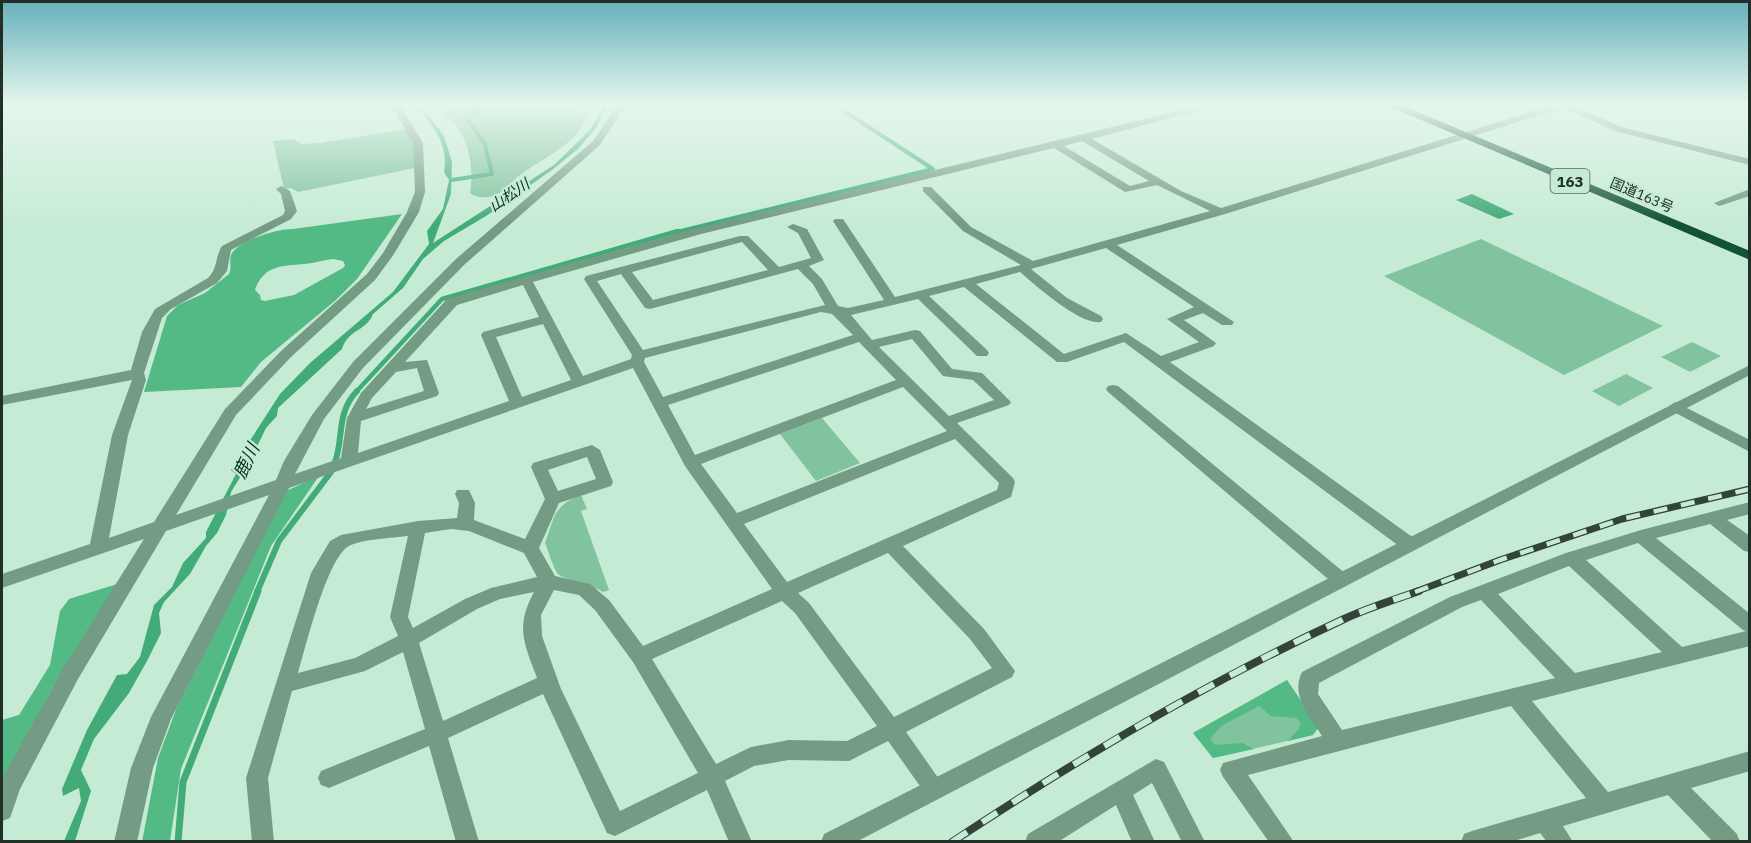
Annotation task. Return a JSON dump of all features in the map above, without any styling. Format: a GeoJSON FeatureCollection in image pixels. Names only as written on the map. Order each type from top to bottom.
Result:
{"type":"FeatureCollection","features":[{"type":"Feature","properties":{"kind":"highway","name":"国道163号"},"geometry":{"type":"LineString","coordinates":[[1484,144],[1749,256]]}},
{"type":"Feature","properties":{"kind":"street"},"geometry":{"type":"LineString","coordinates":[[2,811],[10,786],[70,673],[230,412],[286,354],[370,277],[388,254],[413,212],[420,192],[419,152],[417,144]]}},
{"type":"Feature","properties":{"kind":"street"},"geometry":{"type":"LineString","coordinates":[[125,842],[142,768],[161,717],[283,484],[292,461],[317,418],[358,365],[478,245],[595,144]]}},
{"type":"Feature","properties":{"kind":"street"},"geometry":{"type":"LineString","coordinates":[[1095,144],[1177,192],[1221,212]]}},
{"type":"Feature","properties":{"kind":"street"},"geometry":{"type":"LineString","coordinates":[[2,581],[143,534],[159,525],[263,492],[638,359],[821,308],[848,312],[1026,267],[1151,233],[1443,144]]}},
{"type":"Feature","properties":{"kind":"street"},"geometry":{"type":"LineString","coordinates":[[1679,144],[1749,162]]}},
{"type":"Feature","properties":{"kind":"street"},"geometry":{"type":"LineString","coordinates":[[349,461],[354,418],[366,396],[452,302],[697,231],[1056,145],[1129,190],[1160,181]]}},
{"type":"Feature","properties":{"kind":"street"},"geometry":{"type":"LineString","coordinates":[[98,548],[120,435],[139,380],[137,373],[154,319],[166,307],[197,292],[216,277],[222,270],[224,251],[230,246],[287,217],[291,211],[286,193],[281,189]]}},
{"type":"Feature","properties":{"kind":"street"},"geometry":{"type":"LineString","coordinates":[[927,189],[967,229],[1026,267],[1062,301],[1096,319]]}},
{"type":"Feature","properties":{"kind":"street"},"geometry":{"type":"LineString","coordinates":[[1719,203],[1749,192]]}},
{"type":"Feature","properties":{"kind":"street"},"geometry":{"type":"LineString","coordinates":[[839,221],[892,302]]}},
{"type":"Feature","properties":{"kind":"street"},"geometry":{"type":"LineString","coordinates":[[624,270],[650,305],[818,260],[803,231],[793,226]]}},
{"type":"Feature","properties":{"kind":"street"},"geometry":{"type":"LineString","coordinates":[[776,270],[744,238],[590,279],[638,359],[691,462],[784,592],[802,608],[935,789]]}},
{"type":"Feature","properties":{"kind":"street"},"geometry":{"type":"LineString","coordinates":[[1108,244],[1227,322]]}},
{"type":"Feature","properties":{"kind":"street"},"geometry":{"type":"LineString","coordinates":[[639,656],[1005,493],[1007,483],[833,308],[818,282],[800,264]]}},
{"type":"Feature","properties":{"kind":"street"},"geometry":{"type":"LineString","coordinates":[[526,280],[579,381]]}},
{"type":"Feature","properties":{"kind":"street"},"geometry":{"type":"LineString","coordinates":[[966,282],[1062,359],[1126,337],[1409,544]]}},
{"type":"Feature","properties":{"kind":"street"},"geometry":{"type":"LineString","coordinates":[[920,294],[982,353]]}},
{"type":"Feature","properties":{"kind":"street"},"geometry":{"type":"LineString","coordinates":[[1160,361],[1209,343],[1174,319],[1204,308]]}},
{"type":"Feature","properties":{"kind":"street"},"geometry":{"type":"LineString","coordinates":[[517,403],[488,335],[547,319]]}},
{"type":"Feature","properties":{"kind":"street"},"geometry":{"type":"LineString","coordinates":[[660,403],[865,340],[915,334],[948,373],[977,376],[1004,402],[732,522]]}},
{"type":"Feature","properties":{"kind":"street"},"geometry":{"type":"LineString","coordinates":[[354,418],[432,393],[422,363],[392,368]]}},
{"type":"Feature","properties":{"kind":"street"},"geometry":{"type":"LineString","coordinates":[[832,842],[1749,369]]}},
{"type":"Feature","properties":{"kind":"street"},"geometry":{"type":"LineString","coordinates":[[2,400],[137,373]]}},
{"type":"Feature","properties":{"kind":"street"},"geometry":{"type":"LineString","coordinates":[[691,462],[905,381]]}},
{"type":"Feature","properties":{"kind":"street"},"geometry":{"type":"LineString","coordinates":[[1113,389],[1340,579]]}},
{"type":"Feature","properties":{"kind":"street"},"geometry":{"type":"LineString","coordinates":[[1675,407],[1749,447]]}},
{"type":"Feature","properties":{"kind":"street"},"geometry":{"type":"LineString","coordinates":[[463,495],[467,503],[465,524]]}},
{"type":"Feature","properties":{"kind":"street"},"geometry":{"type":"LineString","coordinates":[[530,548],[553,499]]}},
{"type":"Feature","properties":{"kind":"street"},"geometry":{"type":"LineString","coordinates":[[1337,741],[1308,696],[1309,678],[1456,602],[1572,558],[1641,536],[1749,508]]}},
{"type":"Feature","properties":{"kind":"street"},"geometry":{"type":"LineString","coordinates":[[1712,517],[1749,546]]}},
{"type":"Feature","properties":{"kind":"street"},"geometry":{"type":"LineString","coordinates":[[263,842],[257,778],[320,573],[336,546],[348,539],[418,527],[451,523],[465,524],[530,548],[549,582]]}},
{"type":"Feature","properties":{"kind":"street"},"geometry":{"type":"LineString","coordinates":[[418,527],[399,617],[409,640],[468,842]]}},
{"type":"Feature","properties":{"kind":"street"},"geometry":{"type":"LineString","coordinates":[[1641,536],[1749,625]]}},
{"type":"Feature","properties":{"kind":"street"},"geometry":{"type":"LineString","coordinates":[[549,582],[531,619],[533,638],[549,682],[615,825],[751,757],[789,750],[849,751],[1005,671],[977,634],[890,544]]}},
{"type":"Feature","properties":{"kind":"street"},"geometry":{"type":"LineString","coordinates":[[1572,558],[1678,655]]}},
{"type":"Feature","properties":{"kind":"street"},"geometry":{"type":"LineString","coordinates":[[284,685],[358,665],[409,640],[471,604],[519,587],[549,582],[584,589],[602,605],[639,656],[712,777],[741,842]]}},
{"type":"Feature","properties":{"kind":"street"},"geometry":{"type":"LineString","coordinates":[[1485,592],[1571,682]]}},
{"type":"Feature","properties":{"kind":"street"},"geometry":{"type":"LineString","coordinates":[[1282,842],[1231,770],[1337,741],[1749,638]]}},
{"type":"Feature","properties":{"kind":"street"},"geometry":{"type":"LineString","coordinates":[[329,777],[437,733],[549,682]]}},
{"type":"Feature","properties":{"kind":"street"},"geometry":{"type":"LineString","coordinates":[[1516,697],[1604,804]]}},
{"type":"Feature","properties":{"kind":"street"},"geometry":{"type":"LineString","coordinates":[[1472,842],[1749,762]]}},
{"type":"Feature","properties":{"kind":"street"},"geometry":{"type":"LineString","coordinates":[[1036,842],[1156,769],[1194,842]]}},
{"type":"Feature","properties":{"kind":"street"},"geometry":{"type":"LineString","coordinates":[[1672,784],[1729,842]]}},
{"type":"Feature","properties":{"kind":"street"},"geometry":{"type":"LineString","coordinates":[[1120,790],[1144,842]]}},
{"type":"Feature","properties":{"kind":"street"},"geometry":{"type":"LineString","coordinates":[[1544,820],[1562,842]]}},
{"type":"Feature","properties":{"kind":"shaded area"},"geometry":{"type":"Polygon","coordinates":[[[274,144],[415,144],[416,147],[415,168],[298,192],[291,188],[284,189],[274,144]]]}},
{"type":"Feature","properties":{"kind":"shaded area"},"geometry":{"type":"Polygon","coordinates":[[[466,144],[566,144],[520,175],[500,192],[486,197],[470,193],[471,167],[466,144]]]}},
{"type":"Feature","properties":{"kind":"shaded area"},"geometry":{"type":"Polygon","coordinates":[[[402,214],[357,279],[336,300],[261,362],[241,387],[144,392],[167,316],[178,305],[205,293],[229,274],[231,255],[241,245],[269,233],[402,214]],[[333,259],[274,268],[263,276],[255,290],[261,300],[265,301],[294,295],[343,268],[345,265],[343,261],[333,259]]]}},
{"type":"Feature","properties":{"kind":"shaded area"},"geometry":{"type":"Polygon","coordinates":[[[1481,239],[1663,326],[1564,375],[1384,276],[1481,239]]]}},
{"type":"Feature","properties":{"kind":"shaded area"},"geometry":{"type":"Polygon","coordinates":[[[1692,342],[1721,356],[1690,372],[1661,357],[1692,342]]]}},
{"type":"Feature","properties":{"kind":"shaded area"},"geometry":{"type":"Polygon","coordinates":[[[1626,374],[1653,388],[1619,406],[1592,391],[1626,374]]]}},
{"type":"Feature","properties":{"kind":"shaded area"},"geometry":{"type":"Polygon","coordinates":[[[822,418],[860,463],[816,481],[780,434],[822,418]]]}},
{"type":"Feature","properties":{"kind":"shaded area"},"geometry":{"type":"Polygon","coordinates":[[[319,476],[271,546],[181,769],[170,841],[142,842],[158,758],[177,707],[286,491],[319,476]]]}},
{"type":"Feature","properties":{"kind":"shaded area"},"geometry":{"type":"Polygon","coordinates":[[[581,495],[587,509],[581,511],[609,590],[603,592],[558,574],[545,543],[556,513],[565,503],[581,495]]]}},
{"type":"Feature","properties":{"kind":"shaded area"},"geometry":{"type":"Polygon","coordinates":[[[117,584],[53,687],[2,783],[2,720],[19,715],[50,665],[60,611],[69,599],[117,584]]]}},
{"type":"Feature","properties":{"kind":"shaded area"},"geometry":{"type":"Polygon","coordinates":[[[1287,680],[1313,735],[1213,758],[1193,733],[1287,680]]]}},
{"type":"Feature","properties":{"kind":"shaded area"},"geometry":{"type":"Polygon","coordinates":[[[1287,680],[1319,727],[1313,735],[1288,741],[1301,723],[1296,718],[1271,716],[1259,706],[1221,726],[1210,739],[1215,745],[1242,743],[1254,749],[1213,758],[1193,733],[1287,680]]]}},
{"type":"Feature","properties":{"kind":"water"},"geometry":{"type":"Polygon","coordinates":[[[442,144],[447,144],[452,162],[451,194],[433,243],[554,165],[575,144],[582,144],[552,170],[486,216],[444,241],[423,259],[403,288],[373,314],[366,324],[353,333],[342,349],[278,408],[277,416],[266,428],[249,463],[231,492],[226,515],[217,533],[206,546],[190,574],[164,602],[159,613],[161,633],[147,661],[129,693],[94,739],[81,770],[91,791],[75,841],[64,841],[81,801],[79,788],[63,796],[62,789],[87,730],[117,675],[127,674],[140,657],[154,605],[172,587],[183,563],[206,538],[206,532],[236,474],[231,470],[280,394],[310,363],[393,292],[429,244],[427,231],[443,209],[449,180],[444,172],[442,144]]]}},
{"type":"Feature","properties":{"kind":"water"},"geometry":{"type":"Polygon","coordinates":[[[1472,194],[1514,214],[1499,219],[1456,200],[1472,194]]]}},
{"type":"Feature","properties":{"kind":"waterway"},"geometry":{"type":"LineString","coordinates":[[451,180],[492,174],[485,144]]}},
{"type":"Feature","properties":{"kind":"waterway"},"geometry":{"type":"LineString","coordinates":[[673,233],[933,169],[895,144]]}},
{"type":"Feature","properties":{"kind":"waterway"},"geometry":{"type":"LineString","coordinates":[[356,392],[442,299],[678,231]]}},
{"type":"Feature","properties":{"kind":"waterway"},"geometry":{"type":"LineString","coordinates":[[335,462],[343,417],[350,399],[357,391]]}},
{"type":"Feature","properties":{"kind":"waterway"},"geometry":{"type":"LineString","coordinates":[[257,592],[279,541],[331,472]]}},
{"type":"Feature","properties":{"kind":"waterway"},"geometry":{"type":"LineString","coordinates":[[178,842],[183,782],[258,591]]}},
{"type":"Feature","properties":{"kind":"railway"},"geometry":{"type":"LineString","coordinates":[[1415,592],[1500,560],[1622,519],[1750,489]]}},
{"type":"Feature","properties":{"kind":"railway"},"geometry":{"type":"LineString","coordinates":[[952,842],[1094,752],[1192,696],[1342,620],[1419,591]]}},
{"type":"Feature","properties":{"kind":"water label","name":"山松川"},"geometry":{"type":"Point","coordinates":[509,195]}},
{"type":"Feature","properties":{"kind":"water label","name":"鹿川"},"geometry":{"type":"Point","coordinates":[246,461]}}]}
